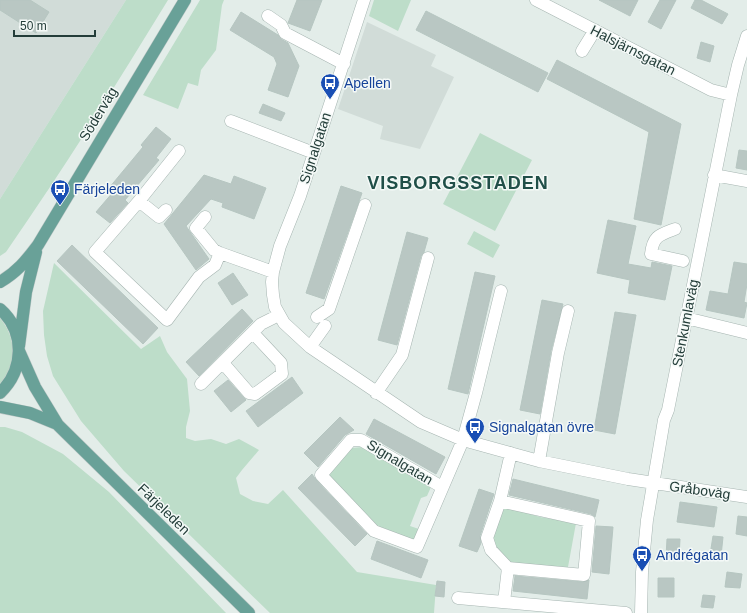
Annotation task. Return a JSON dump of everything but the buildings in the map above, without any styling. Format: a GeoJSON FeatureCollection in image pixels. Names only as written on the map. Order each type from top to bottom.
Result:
{"type":"FeatureCollection","features":[{"type":"Feature","properties":{"kind":"main road","name":"Söderväg"},"geometry":{"type":"LineString","coordinates":[[0,282],[14,274],[38,245],[185,0]]}},
{"type":"Feature","properties":{"kind":"main road","name":"Söderväg"},"geometry":{"type":"LineString","coordinates":[[0,393],[8,384],[15,372],[26,292],[38,245]]}},
{"type":"Feature","properties":{"kind":"main road","name":"Färjeleden"},"geometry":{"type":"LineString","coordinates":[[0,309],[7,316],[14,327],[19,348],[35,387],[58,425],[249,613]]}},
{"type":"Feature","properties":{"kind":"main road","name":"Färjeleden"},"geometry":{"type":"LineString","coordinates":[[0,406],[30,413],[58,425]]}},
{"type":"Feature","properties":{"kind":"street","name":"Signalgatan"},"geometry":{"type":"LineString","coordinates":[[364,0],[344,64],[330,100],[300,196],[280,246],[272,282],[275,307],[279,315],[284,323],[310,347],[421,422],[462,440],[539,461],[653,484]]}},
{"type":"Feature","properties":{"kind":"street","name":"Halsjärnsgatan"},"geometry":{"type":"LineString","coordinates":[[536,0],[711,90],[731,95]]}},
{"type":"Feature","properties":{"kind":"street"},"geometry":{"type":"LineString","coordinates":[[268,16],[281,25],[285,33],[344,64]]}},
{"type":"Feature","properties":{"kind":"street"},"geometry":{"type":"LineString","coordinates":[[582,51],[595,30]]}},
{"type":"Feature","properties":{"kind":"street","name":"Stenkumlaväg"},"geometry":{"type":"LineString","coordinates":[[641,613],[642,572],[646,535],[664,420],[668,410],[731,95],[742,66],[747,36]]}},
{"type":"Feature","properties":{"kind":"street"},"geometry":{"type":"LineString","coordinates":[[231,121],[314,153]]}},
{"type":"Feature","properties":{"kind":"street"},"geometry":{"type":"LineString","coordinates":[[179,151],[139,201],[95,252],[167,320],[199,277],[215,264],[220,253]]}},
{"type":"Feature","properties":{"kind":"street"},"geometry":{"type":"LineString","coordinates":[[714,175],[747,181]]}},
{"type":"Feature","properties":{"kind":"street"},"geometry":{"type":"LineString","coordinates":[[139,201],[159,217],[166,210]]}},
{"type":"Feature","properties":{"kind":"street"},"geometry":{"type":"LineString","coordinates":[[310,347],[321,322],[329,309],[365,205]]}},
{"type":"Feature","properties":{"kind":"street"},"geometry":{"type":"LineString","coordinates":[[205,217],[196,228],[214,250],[273,272]]}},
{"type":"Feature","properties":{"kind":"street"},"geometry":{"type":"LineString","coordinates":[[675,229],[654,239],[651,254],[683,261]]}},
{"type":"Feature","properties":{"kind":"street"},"geometry":{"type":"LineString","coordinates":[[376,393],[402,355],[428,258]]}},
{"type":"Feature","properties":{"kind":"street","name":"Signalgatan"},"geometry":{"type":"LineString","coordinates":[[442,487],[361,440],[351,440],[321,475],[374,531],[417,547],[462,440],[470,415],[501,291]]}},
{"type":"Feature","properties":{"kind":"street"},"geometry":{"type":"LineString","coordinates":[[539,461],[558,353],[568,311]]}},
{"type":"Feature","properties":{"kind":"street"},"geometry":{"type":"LineString","coordinates":[[201,384],[262,324],[279,315]]}},
{"type":"Feature","properties":{"kind":"street"},"geometry":{"type":"LineString","coordinates":[[686,318],[747,333]]}},
{"type":"Feature","properties":{"kind":"street"},"geometry":{"type":"LineString","coordinates":[[223,363],[249,393],[255,394],[282,374],[281,363],[253,333]]}},
{"type":"Feature","properties":{"kind":"street"},"geometry":{"type":"LineString","coordinates":[[500,501],[588,520],[584,575],[508,568],[491,550],[488,538],[500,501],[511,453]]}},
{"type":"Feature","properties":{"kind":"street","name":"Gråboväg"},"geometry":{"type":"LineString","coordinates":[[653,484],[747,497]]}},
{"type":"Feature","properties":{"kind":"street"},"geometry":{"type":"LineString","coordinates":[[504,602],[508,568]]}},
{"type":"Feature","properties":{"kind":"street"},"geometry":{"type":"LineString","coordinates":[[458,598],[626,613]]}},
{"type":"Feature","properties":{"kind":"shaded area"},"geometry":{"type":"Polygon","coordinates":[[[0,0],[126,0],[0,199],[0,0]]]}},
{"type":"Feature","properties":{"kind":"shaded area"},"geometry":{"type":"Polygon","coordinates":[[[367,22],[436,55],[431,66],[454,77],[420,149],[380,139],[383,126],[338,109],[367,22]]]}},
{"type":"Feature","properties":{"kind":"green space"},"geometry":{"type":"Polygon","coordinates":[[[126,0],[168,0],[69,159],[6,252],[0,256],[0,199],[126,0]]]}},
{"type":"Feature","properties":{"kind":"green space"},"geometry":{"type":"Polygon","coordinates":[[[200,0],[224,0],[216,50],[201,70],[198,86],[188,83],[178,109],[143,95],[200,0]]]}},
{"type":"Feature","properties":{"kind":"green space"},"geometry":{"type":"Polygon","coordinates":[[[374,0],[411,0],[398,31],[369,16],[374,0]]]}},
{"type":"Feature","properties":{"kind":"green space"},"geometry":{"type":"Polygon","coordinates":[[[480,133],[532,160],[495,231],[443,204],[480,133]]]}},
{"type":"Feature","properties":{"kind":"green space"},"geometry":{"type":"Polygon","coordinates":[[[474,231],[500,245],[493,258],[467,244],[474,231]]]}},
{"type":"Feature","properties":{"kind":"green space"},"geometry":{"type":"Polygon","coordinates":[[[54,263],[141,349],[160,336],[167,352],[187,379],[190,411],[186,427],[186,438],[195,441],[211,439],[226,444],[239,439],[259,450],[236,478],[240,494],[253,501],[268,504],[283,490],[357,572],[436,585],[434,613],[270,613],[124,471],[81,421],[53,376],[47,356],[43,311],[54,263]]]}},
{"type":"Feature","properties":{"kind":"green space"},"geometry":{"type":"Polygon","coordinates":[[[0,318],[10,334],[13,351],[10,368],[0,384],[0,318]]]}},
{"type":"Feature","properties":{"kind":"green space"},"geometry":{"type":"Polygon","coordinates":[[[0,427],[22,432],[63,454],[109,492],[226,613],[0,613],[0,427]]]}},
{"type":"Feature","properties":{"kind":"green space"},"geometry":{"type":"Polygon","coordinates":[[[362,447],[431,487],[427,496],[421,498],[410,526],[419,529],[415,540],[378,526],[328,475],[352,448],[362,447]]]}},
{"type":"Feature","properties":{"kind":"green space"},"geometry":{"type":"Polygon","coordinates":[[[503,506],[540,517],[576,523],[568,567],[511,564],[495,548],[492,538],[503,506]]]}},
{"type":"Feature","properties":{"kind":"place","name":"Apellen"},"geometry":{"type":"Point","coordinates":[330,100]}},
{"type":"Feature","properties":{"kind":"place","name":"Färjeleden"},"geometry":{"type":"Point","coordinates":[60,206]}},
{"type":"Feature","properties":{"kind":"place","name":"Signalgatan övre"},"geometry":{"type":"Point","coordinates":[475,444]}},
{"type":"Feature","properties":{"kind":"place","name":"Andrégatan"},"geometry":{"type":"Point","coordinates":[642,572]}},
{"type":"Feature","properties":{"kind":"district","name":"VISBORGSSTADEN"},"geometry":{"type":"Point","coordinates":[458,183]}}]}
